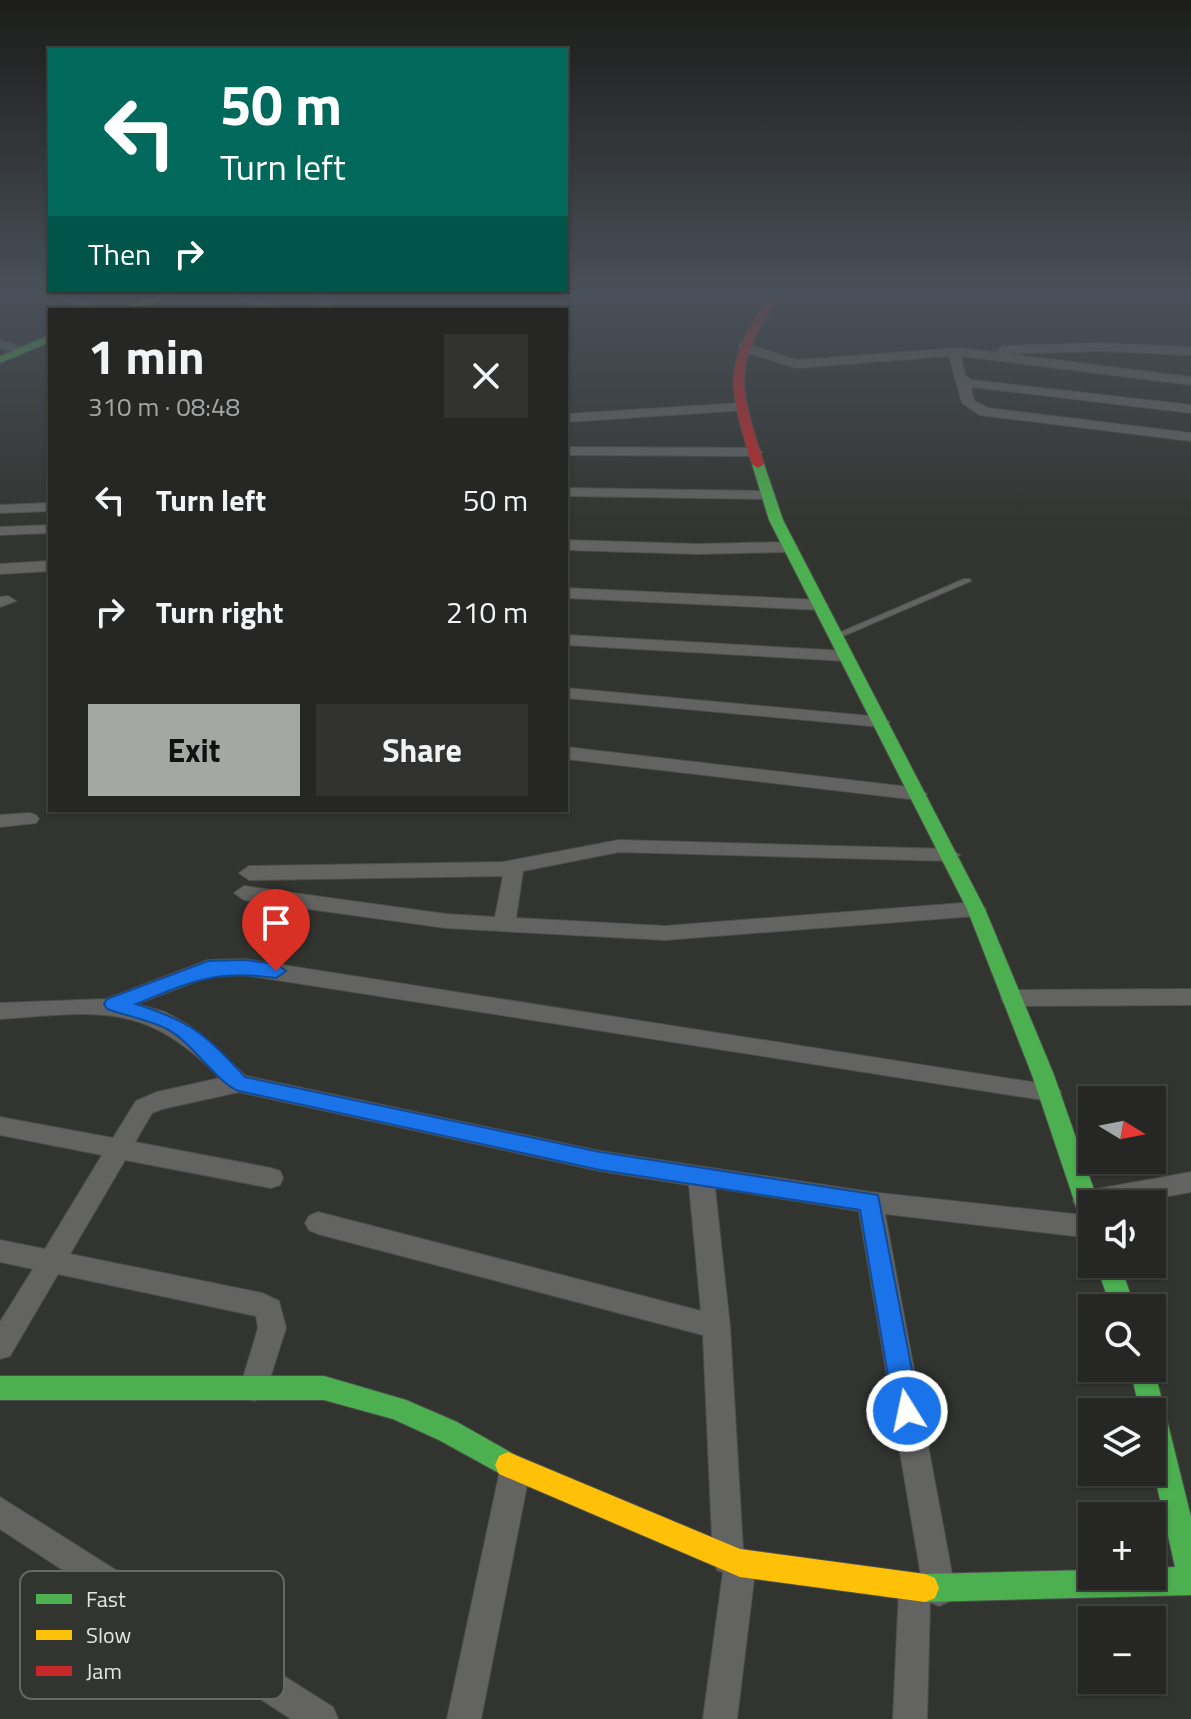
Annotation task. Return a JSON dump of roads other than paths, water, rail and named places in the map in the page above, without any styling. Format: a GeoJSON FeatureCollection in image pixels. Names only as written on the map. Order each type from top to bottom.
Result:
{"type":"FeatureCollection","features":[{"type":"Feature","properties":{"kind":"main road"},"geometry":{"type":"LineString","coordinates":[[736,372],[741,407],[768,495],[790,547],[838,635],[976,909],[1049,1092],[1082,1190]]}},
{"type":"Feature","properties":{"kind":"main road"},"geometry":{"type":"LineString","coordinates":[[0,1388],[324,1388],[362,1394],[479,1449],[515,1470],[734,1561],[927,1590],[1191,1579],[1146,1382]]}},
{"type":"Feature","properties":{"kind":"street"},"geometry":{"type":"LineString","coordinates":[[961,372],[968,403],[985,412],[1191,437]]}},
{"type":"Feature","properties":{"kind":"street"},"geometry":{"type":"LineString","coordinates":[[1120,372],[1191,381]]}},
{"type":"Feature","properties":{"kind":"street"},"geometry":{"type":"LineString","coordinates":[[963,380],[1191,409]]}},
{"type":"Feature","properties":{"kind":"street"},"geometry":{"type":"LineString","coordinates":[[568,418],[741,407]]}},
{"type":"Feature","properties":{"kind":"street"},"geometry":{"type":"LineString","coordinates":[[568,451],[755,452]]}},
{"type":"Feature","properties":{"kind":"street"},"geometry":{"type":"LineString","coordinates":[[568,492],[768,495]]}},
{"type":"Feature","properties":{"kind":"street"},"geometry":{"type":"LineString","coordinates":[[0,509],[48,507]]}},
{"type":"Feature","properties":{"kind":"street"},"geometry":{"type":"LineString","coordinates":[[0,531],[48,529]]}},
{"type":"Feature","properties":{"kind":"street"},"geometry":{"type":"LineString","coordinates":[[568,545],[697,549],[790,547]]}},
{"type":"Feature","properties":{"kind":"street"},"geometry":{"type":"LineString","coordinates":[[0,569],[48,566]]}},
{"type":"Feature","properties":{"kind":"street"},"geometry":{"type":"LineString","coordinates":[[568,593],[820,605]]}},
{"type":"Feature","properties":{"kind":"street"},"geometry":{"type":"LineString","coordinates":[[568,640],[846,656]]}},
{"type":"Feature","properties":{"kind":"street"},"geometry":{"type":"LineString","coordinates":[[568,693],[881,722]]}},
{"type":"Feature","properties":{"kind":"street"},"geometry":{"type":"LineString","coordinates":[[568,753],[918,794]]}},
{"type":"Feature","properties":{"kind":"street"},"geometry":{"type":"LineString","coordinates":[[0,821],[29,819]]}},
{"type":"Feature","properties":{"kind":"street"},"geometry":{"type":"LineString","coordinates":[[950,855],[619,846],[514,868],[246,883],[446,921],[688,933],[976,909]]}},
{"type":"Feature","properties":{"kind":"street"},"geometry":{"type":"LineString","coordinates":[[504,924],[514,868]]}},
{"type":"Feature","properties":{"kind":"street"},"geometry":{"type":"LineString","coordinates":[[0,1011],[114,1004],[208,968],[245,967],[1049,1092]]}},
{"type":"Feature","properties":{"kind":"street"},"geometry":{"type":"LineString","coordinates":[[1012,998],[1191,997]]}},
{"type":"Feature","properties":{"kind":"street"},"geometry":{"type":"LineString","coordinates":[[114,1004],[174,1024],[208,1049],[239,1083]]}},
{"type":"Feature","properties":{"kind":"street"},"geometry":{"type":"LineString","coordinates":[[0,1347],[49,1260],[144,1107],[157,1101],[239,1083],[600,1161],[870,1202],[1078,1225]]}},
{"type":"Feature","properties":{"kind":"street"},"geometry":{"type":"LineString","coordinates":[[0,1126],[271,1178]]}},
{"type":"Feature","properties":{"kind":"street"},"geometry":{"type":"LineString","coordinates":[[701,1176],[734,1561],[720,1719]]}},
{"type":"Feature","properties":{"kind":"street"},"geometry":{"type":"LineString","coordinates":[[1162,1190],[1191,1182]]}},
{"type":"Feature","properties":{"kind":"street"},"geometry":{"type":"LineString","coordinates":[[870,1202],[927,1590],[910,1719]]}},
{"type":"Feature","properties":{"kind":"street"},"geometry":{"type":"LineString","coordinates":[[318,1223],[716,1327]]}},
{"type":"Feature","properties":{"kind":"street"},"geometry":{"type":"LineString","coordinates":[[0,1251],[250,1301],[269,1309],[272,1328],[254,1388]]}},
{"type":"Feature","properties":{"kind":"street"},"geometry":{"type":"LineString","coordinates":[[464,1719],[515,1470]]}},
{"type":"Feature","properties":{"kind":"street"},"geometry":{"type":"LineString","coordinates":[[0,1512],[91,1571]]}},
{"type":"Feature","properties":{"kind":"street"},"geometry":{"type":"LineString","coordinates":[[284,1695],[321,1719]]}},
{"type":"Feature","properties":{"kind":"lane"},"geometry":{"type":"LineString","coordinates":[[838,635],[967,581]]}}]}
